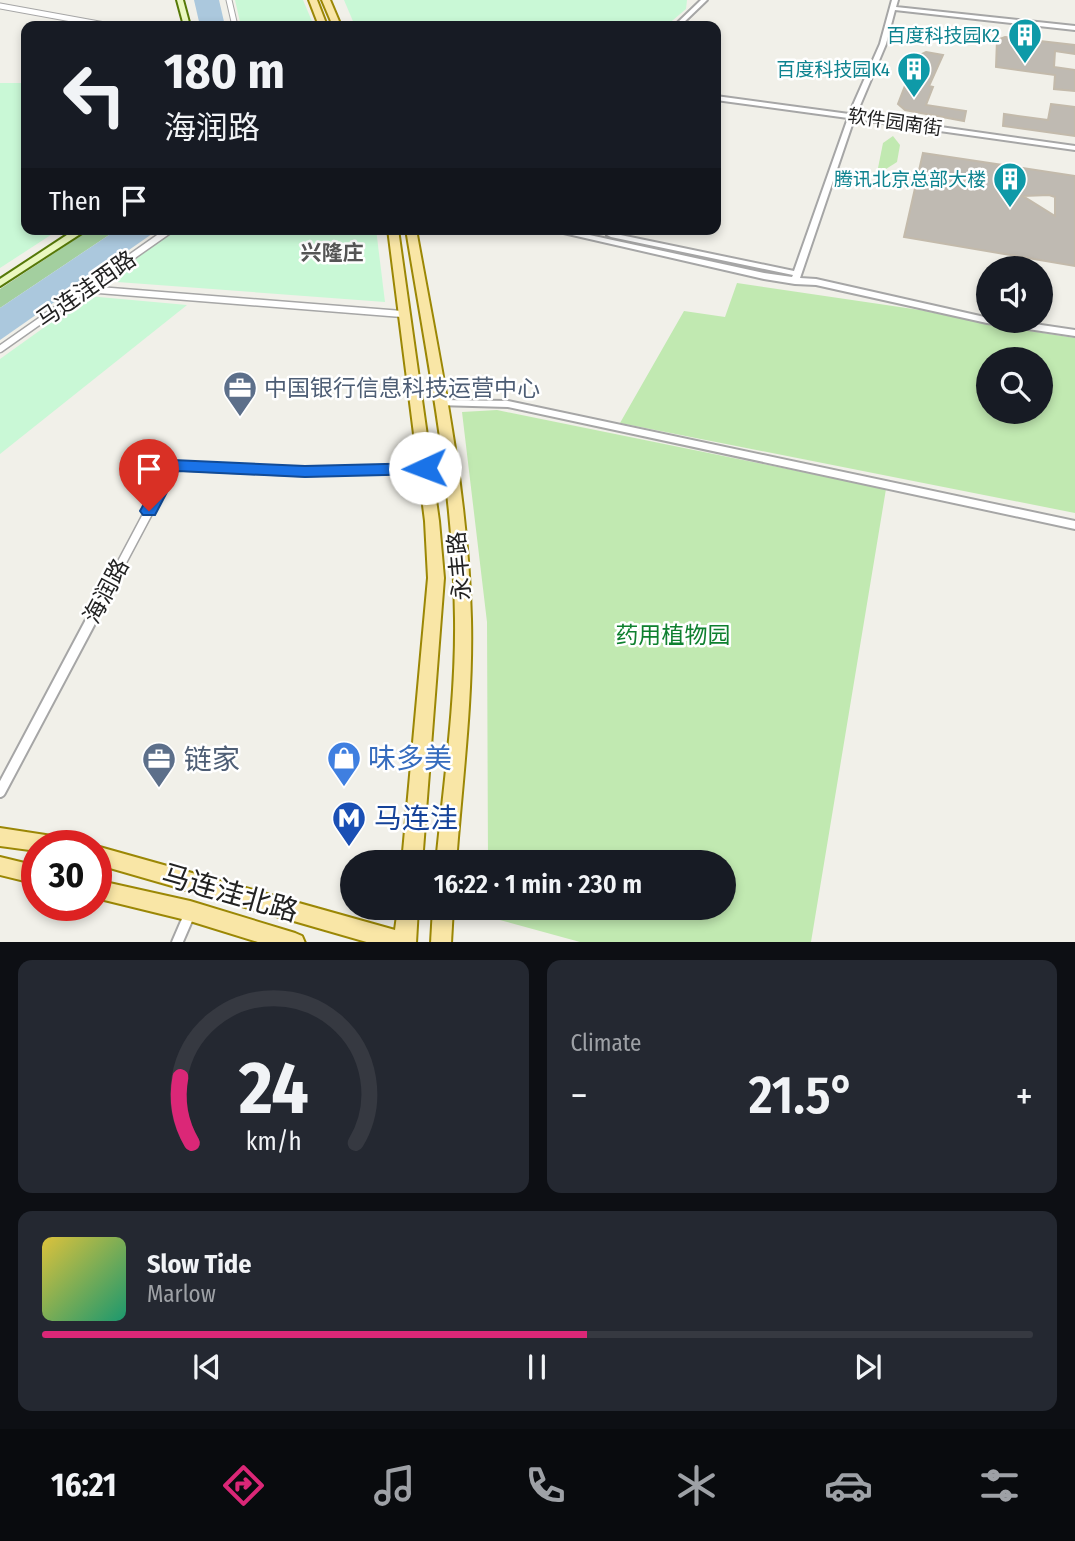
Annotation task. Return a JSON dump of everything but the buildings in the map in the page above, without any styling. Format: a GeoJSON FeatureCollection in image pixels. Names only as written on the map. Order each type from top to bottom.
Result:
{"type":"FeatureCollection","features":[{"type":"Feature","properties":{"kind":"main road"},"geometry":{"type":"LineString","coordinates":[[173,0],[178,21]]}},
{"type":"Feature","properties":{"kind":"main road"},"geometry":{"type":"LineString","coordinates":[[180,0],[186,21]]}},
{"type":"Feature","properties":{"kind":"main road"},"geometry":{"type":"LineString","coordinates":[[313,0],[321,21]]}},
{"type":"Feature","properties":{"kind":"main road"},"geometry":{"type":"LineString","coordinates":[[326,0],[335,21]]}},
{"type":"Feature","properties":{"kind":"main road"},"geometry":{"type":"LineString","coordinates":[[0,277],[65,235]]}},
{"type":"Feature","properties":{"kind":"main road"},"geometry":{"type":"LineString","coordinates":[[0,284],[74,235]]}},
{"type":"Feature","properties":{"kind":"main road","name":"永丰路"},"geometry":{"type":"LineString","coordinates":[[394,235],[402,314],[425,468],[436,578],[413,850]]}},
{"type":"Feature","properties":{"kind":"main road","name":"永丰路"},"geometry":{"type":"LineString","coordinates":[[412,235],[440,403],[458,543],[463,621],[447,850]]}},
{"type":"Feature","properties":{"kind":"main road"},"geometry":{"type":"LineString","coordinates":[[0,837],[21,840]]}},
{"type":"Feature","properties":{"kind":"main road","name":"马连洼北路"},"geometry":{"type":"LineString","coordinates":[[112,860],[405,942]]}},
{"type":"Feature","properties":{"kind":"main road"},"geometry":{"type":"LineString","coordinates":[[0,866],[21,871]]}},
{"type":"Feature","properties":{"kind":"main road","name":"马连洼北路"},"geometry":{"type":"LineString","coordinates":[[112,893],[191,911],[292,942]]}},
{"type":"Feature","properties":{"kind":"main road"},"geometry":{"type":"LineString","coordinates":[[405,942],[407,920]]}},
{"type":"Feature","properties":{"kind":"main road"},"geometry":{"type":"LineString","coordinates":[[440,942],[442,920]]}},
{"type":"Feature","properties":{"kind":"street"},"geometry":{"type":"LineString","coordinates":[[229,0],[234,21]]}},
{"type":"Feature","properties":{"kind":"street"},"geometry":{"type":"LineString","coordinates":[[682,21],[704,0]]}},
{"type":"Feature","properties":{"kind":"street"},"geometry":{"type":"LineString","coordinates":[[797,278],[852,116],[883,44],[894,4],[1075,26]]}},
{"type":"Feature","properties":{"kind":"street"},"geometry":{"type":"LineString","coordinates":[[0,6],[82,21]]}},
{"type":"Feature","properties":{"kind":"street","name":"软件园南街"},"geometry":{"type":"LineString","coordinates":[[721,98],[1075,148]]}},
{"type":"Feature","properties":{"kind":"street","name":"马连洼西路"},"geometry":{"type":"LineString","coordinates":[[0,349],[162,235]]}},
{"type":"Feature","properties":{"kind":"street"},"geometry":{"type":"LineString","coordinates":[[580,235],[901,299],[987,320],[1075,333]]}},
{"type":"Feature","properties":{"kind":"street"},"geometry":{"type":"LineString","coordinates":[[609,235],[797,278],[976,312]]}},
{"type":"Feature","properties":{"kind":"street"},"geometry":{"type":"LineString","coordinates":[[86,289],[402,314]]}},
{"type":"Feature","properties":{"kind":"street"},"geometry":{"type":"LineString","coordinates":[[1053,323],[1075,327]]}},
{"type":"Feature","properties":{"kind":"street"},"geometry":{"type":"LineString","coordinates":[[440,403],[508,404],[1075,525]]}},
{"type":"Feature","properties":{"kind":"street","name":"海润路"},"geometry":{"type":"LineString","coordinates":[[0,792],[173,466],[305,472],[425,468]]}},
{"type":"Feature","properties":{"kind":"street"},"geometry":{"type":"LineString","coordinates":[[177,942],[191,911]]}},
{"type":"Feature","properties":{"kind":"green space"},"geometry":{"type":"Polygon","coordinates":[[[235,0],[303,0],[312,21],[240,21],[235,0]]]}},
{"type":"Feature","properties":{"kind":"green space"},"geometry":{"type":"Polygon","coordinates":[[[344,0],[687,0],[686,9],[672,21],[353,21],[344,0]]]}},
{"type":"Feature","properties":{"kind":"green space"},"geometry":{"type":"Polygon","coordinates":[[[0,83],[21,83],[21,235],[51,235],[0,268],[0,83]]]}},
{"type":"Feature","properties":{"kind":"green space"},"geometry":{"type":"Polygon","coordinates":[[[893,136],[900,145],[897,162],[886,169],[878,168],[883,143],[893,136]]]}},
{"type":"Feature","properties":{"kind":"green space"},"geometry":{"type":"Polygon","coordinates":[[[82,235],[109,235],[0,308],[0,289],[82,235]]]}},
{"type":"Feature","properties":{"kind":"green space"},"geometry":{"type":"Polygon","coordinates":[[[169,235],[377,235],[385,302],[104,281],[169,235]]]}},
{"type":"Feature","properties":{"kind":"green space"},"geometry":{"type":"Polygon","coordinates":[[[737,283],[920,310],[976,321],[976,333],[1043,333],[1075,338],[1075,513],[620,423],[684,311],[725,317],[737,283]]]}},
{"type":"Feature","properties":{"kind":"green space"},"geometry":{"type":"Polygon","coordinates":[[[88,296],[187,305],[0,454],[0,359],[88,296]]]}},
{"type":"Feature","properties":{"kind":"green space","name":"药用植物园"},"geometry":{"type":"Polygon","coordinates":[[[497,410],[886,489],[811,942],[580,942],[500,920],[736,920],[736,850],[488,850],[487,622],[462,412],[497,410]]]}},
{"type":"Feature","properties":{"kind":"water"},"geometry":{"type":"Polygon","coordinates":[[[194,0],[219,0],[224,21],[199,21],[194,0]]]}},
{"type":"Feature","properties":{"kind":"water"},"geometry":{"type":"Polygon","coordinates":[[[109,235],[150,235],[0,340],[0,308],[109,235]]]}},
{"type":"Feature","properties":{"kind":"place","name":"百度科技园K2"},"geometry":{"type":"Point","coordinates":[1025,65]}},
{"type":"Feature","properties":{"kind":"place","name":"百度科技园K4"},"geometry":{"type":"Point","coordinates":[914,99]}},
{"type":"Feature","properties":{"kind":"place","name":"腾讯北京总部大楼"},"geometry":{"type":"Point","coordinates":[1010,209]}},
{"type":"Feature","properties":{"kind":"place","name":"中国银行信息科技运营中心"},"geometry":{"type":"Point","coordinates":[240,418]}},
{"type":"Feature","properties":{"kind":"place","name":"味多美"},"geometry":{"type":"Point","coordinates":[344,788]}},
{"type":"Feature","properties":{"kind":"place","name":"链家"},"geometry":{"type":"Point","coordinates":[159,789]}},
{"type":"Feature","properties":{"kind":"place","name":"马连洼"},"geometry":{"type":"Point","coordinates":[349,848]}},
{"type":"Feature","properties":{"kind":"district","name":"兴隆庄"},"geometry":{"type":"Point","coordinates":[332,253]}},
{"type":"Feature","properties":{"kind":"route"},"geometry":{"type":"LineString","coordinates":[[149,511],[173,466],[305,472],[425,468]]}}]}
